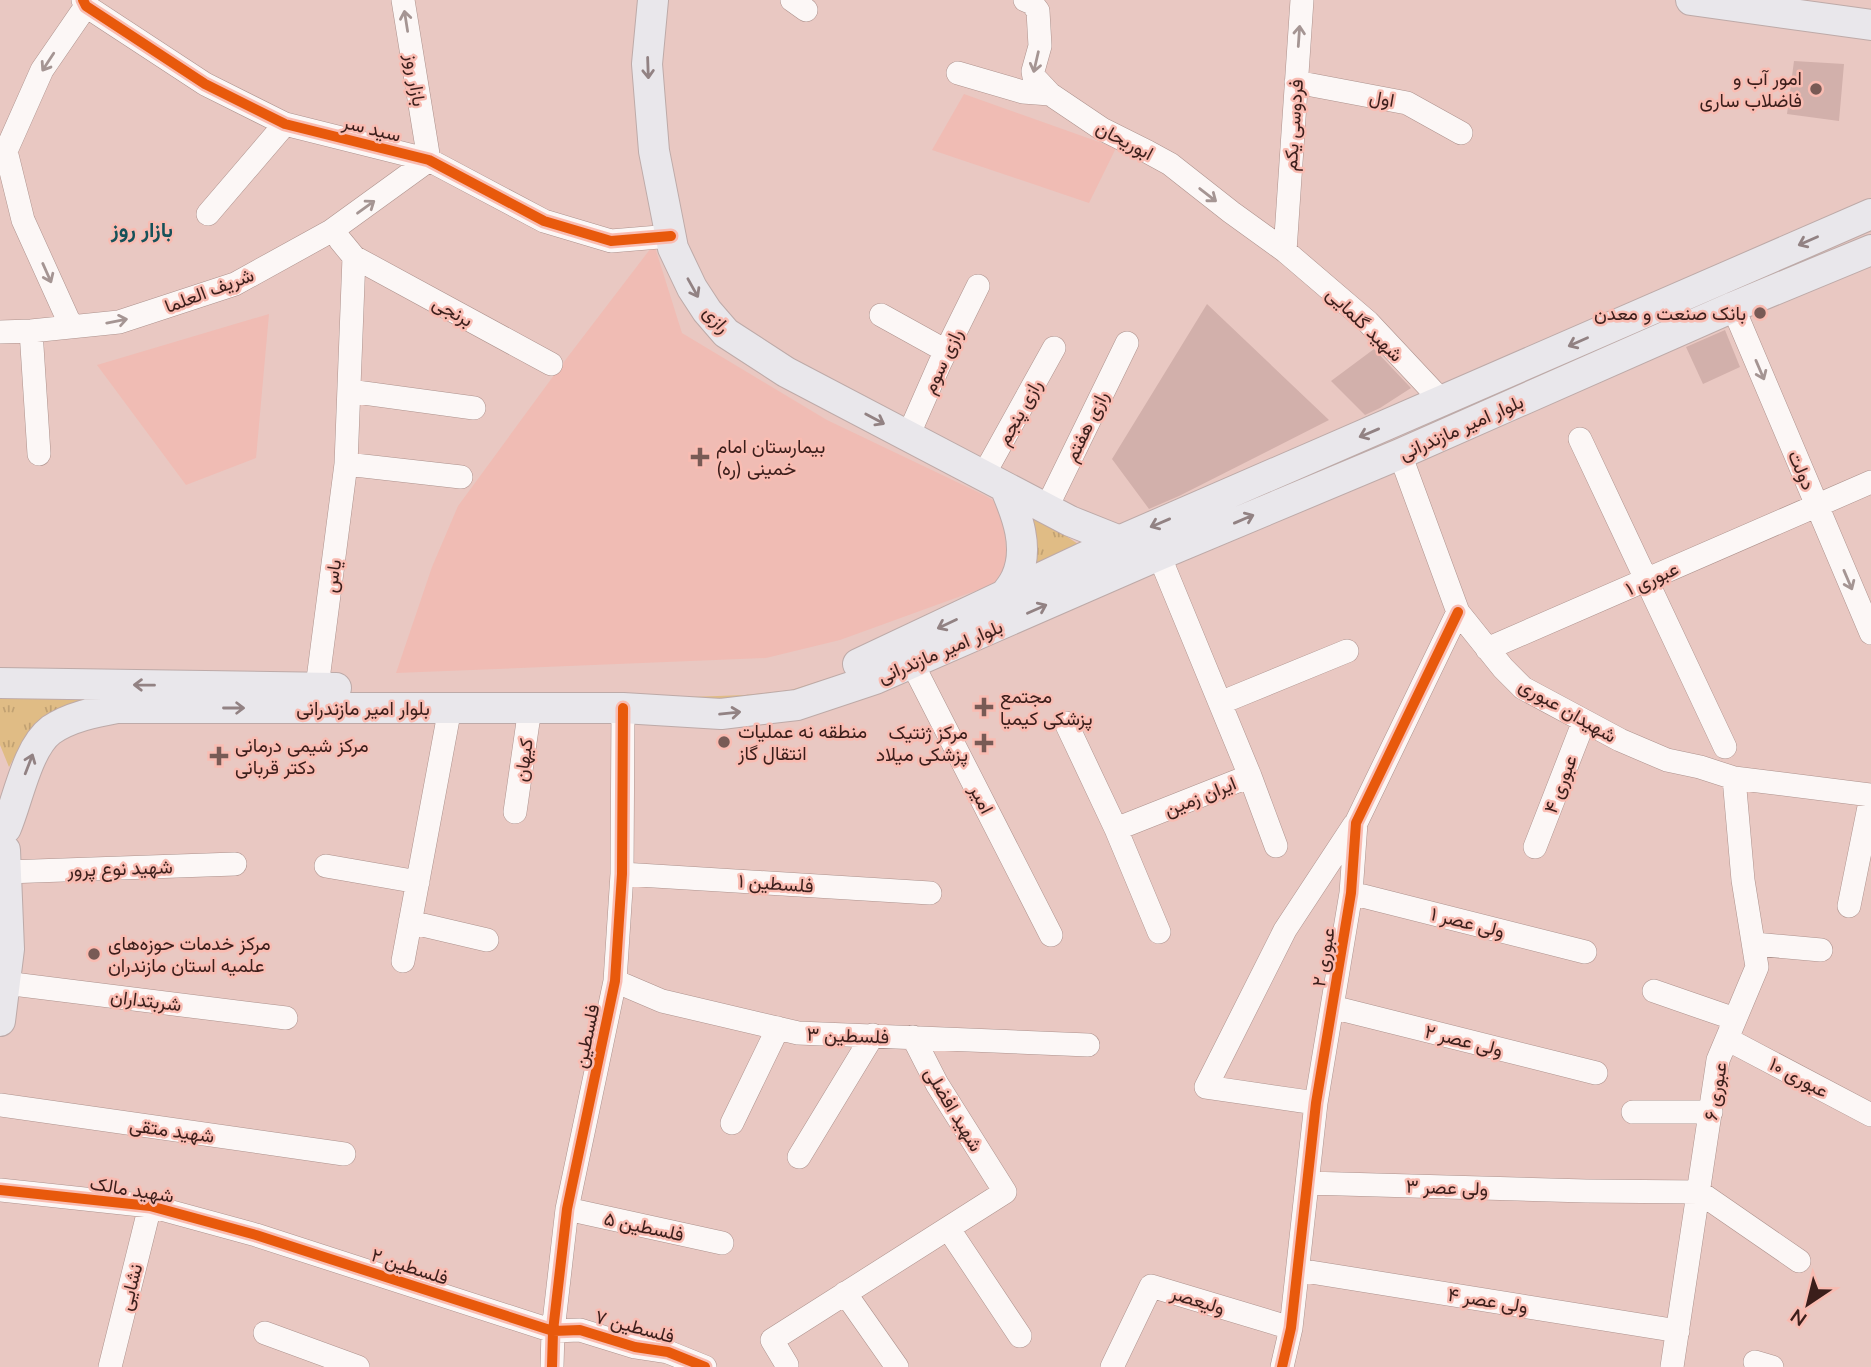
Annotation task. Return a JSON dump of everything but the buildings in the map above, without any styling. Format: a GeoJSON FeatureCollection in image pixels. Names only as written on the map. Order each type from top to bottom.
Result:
{"type":"FeatureCollection","features":[{"type":"Feature","properties":{"kind":"main road"},"geometry":{"type":"LineString","coordinates":[[1708,1],[1784,6],[1871,25]]}},
{"type":"Feature","properties":{"kind":"main road","name":"رازی"},"geometry":{"type":"LineString","coordinates":[[651,3],[647,64],[654,151],[673,248],[692,288],[726,333],[786,372],[1070,522],[1159,555]]}},
{"type":"Feature","properties":{"kind":"main road","name":"بلوار امیر مازندرانی"},"geometry":{"type":"LineString","coordinates":[[0,683],[624,695],[719,693],[794,685],[868,661],[1119,541],[1871,214]]}},
{"type":"Feature","properties":{"kind":"main road","name":"بلوار امیر مازندرانی"},"geometry":{"type":"LineString","coordinates":[[4,851],[32,754],[49,732],[68,720],[89,713],[117,708],[623,708],[721,714],[797,705],[875,679],[1159,555],[1400,454],[1733,307],[1871,250]]}},
{"type":"Feature","properties":{"kind":"main road"},"geometry":{"type":"LineString","coordinates":[[994,481],[1017,515],[1021,533],[1022,560],[1016,579],[1003,597]]}},
{"type":"Feature","properties":{"kind":"main road"},"geometry":{"type":"LineString","coordinates":[[0,782],[6,806],[4,922],[9,949],[0,1021]]}},
{"type":"Feature","properties":{"kind":"street","name":"بازار روز"},"geometry":{"type":"LineString","coordinates":[[402,0],[429,160]]}},
{"type":"Feature","properties":{"kind":"street","name":"ابوریحان"},"geometry":{"type":"LineString","coordinates":[[1026,0],[1038,11],[1040,46],[1033,71],[1034,78],[1050,93],[1102,129],[1170,164],[1285,251]]}},
{"type":"Feature","properties":{"kind":"street","name":"فردوسی یکم"},"geometry":{"type":"LineString","coordinates":[[1285,251],[1302,0]]}},
{"type":"Feature","properties":{"kind":"street","name":"سید سر"},"geometry":{"type":"LineString","coordinates":[[85,3],[205,84],[285,124],[429,160],[544,221],[611,241],[671,236]]}},
{"type":"Feature","properties":{"kind":"street"},"geometry":{"type":"LineString","coordinates":[[71,327],[23,220],[6,151],[42,70],[85,3]]}},
{"type":"Feature","properties":{"kind":"street"},"geometry":{"type":"LineString","coordinates":[[958,74],[1023,92],[1050,93]]}},
{"type":"Feature","properties":{"kind":"street","name":"اول"},"geometry":{"type":"LineString","coordinates":[[1296,82],[1407,103],[1461,133]]}},
{"type":"Feature","properties":{"kind":"street"},"geometry":{"type":"LineString","coordinates":[[208,214],[285,124]]}},
{"type":"Feature","properties":{"kind":"street","name":"شریف العلما"},"geometry":{"type":"LineString","coordinates":[[0,332],[119,322],[235,284],[331,231],[429,160]]}},
{"type":"Feature","properties":{"kind":"street","name":"برنجی"},"geometry":{"type":"LineString","coordinates":[[347,249],[551,364]]}},
{"type":"Feature","properties":{"kind":"street","name":"یاس"},"geometry":{"type":"LineString","coordinates":[[317,687],[346,464],[349,391],[347,249]]}},
{"type":"Feature","properties":{"kind":"street","name":"شهید گلمایی"},"geometry":{"type":"LineString","coordinates":[[1285,251],[1368,322],[1442,401]]}},
{"type":"Feature","properties":{"kind":"street","name":"رازی سوم"},"geometry":{"type":"LineString","coordinates":[[908,436],[978,286]]}},
{"type":"Feature","properties":{"kind":"street","name":"دولت"},"geometry":{"type":"LineString","coordinates":[[1733,307],[1871,633]]}},
{"type":"Feature","properties":{"kind":"street"},"geometry":{"type":"LineString","coordinates":[[881,315],[946,351]]}},
{"type":"Feature","properties":{"kind":"street"},"geometry":{"type":"LineString","coordinates":[[31,331],[38,454]]}},
{"type":"Feature","properties":{"kind":"street","name":"رازی هفتم"},"geometry":{"type":"LineString","coordinates":[[1046,509],[1127,343]]}},
{"type":"Feature","properties":{"kind":"street","name":"رازی پنجم"},"geometry":{"type":"LineString","coordinates":[[994,481],[1054,348]]}},
{"type":"Feature","properties":{"kind":"street"},"geometry":{"type":"LineString","coordinates":[[349,391],[474,408]]}},
{"type":"Feature","properties":{"kind":"street"},"geometry":{"type":"LineString","coordinates":[[1580,439],[1725,747]]}},
{"type":"Feature","properties":{"kind":"street","name":"شهیدان عبوری"},"geometry":{"type":"LineString","coordinates":[[1400,454],[1458,612],[1523,688],[1620,740],[1667,760],[1734,778],[1871,796]]}},
{"type":"Feature","properties":{"kind":"street"},"geometry":{"type":"LineString","coordinates":[[346,464],[461,477]]}},
{"type":"Feature","properties":{"kind":"street","name":"عبوری ۱"},"geometry":{"type":"LineString","coordinates":[[1487,649],[1871,482]]}},
{"type":"Feature","properties":{"kind":"street","name":"ایران زمین"},"geometry":{"type":"LineString","coordinates":[[1116,829],[1250,776],[1159,555]]}},
{"type":"Feature","properties":{"kind":"street","name":"عبوری ۲"},"geometry":{"type":"LineString","coordinates":[[1282,1367],[1291,1328],[1316,1103],[1351,893],[1356,823],[1458,612]]}},
{"type":"Feature","properties":{"kind":"street"},"geometry":{"type":"LineString","coordinates":[[1220,703],[1347,652]]}},
{"type":"Feature","properties":{"kind":"street","name":"امیر"},"geometry":{"type":"LineString","coordinates":[[912,663],[1051,935]]}},
{"type":"Feature","properties":{"kind":"street"},"geometry":{"type":"LineString","coordinates":[[403,961],[450,708]]}},
{"type":"Feature","properties":{"kind":"street","name":"کیهان"},"geometry":{"type":"LineString","coordinates":[[515,812],[530,708]]}},
{"type":"Feature","properties":{"kind":"street","name":"فلسطین"},"geometry":{"type":"LineString","coordinates":[[552,1367],[553,1331],[567,1209],[615,981],[622,874],[623,708]]}},
{"type":"Feature","properties":{"kind":"street","name":"عبوری ۴"},"geometry":{"type":"LineString","coordinates":[[1535,847],[1584,721]]}},
{"type":"Feature","properties":{"kind":"street"},"geometry":{"type":"LineString","coordinates":[[1066,723],[1116,829],[1159,932]]}},
{"type":"Feature","properties":{"kind":"street"},"geometry":{"type":"LineString","coordinates":[[1250,776],[1276,846]]}},
{"type":"Feature","properties":{"kind":"street","name":"عبوری ۶"},"geometry":{"type":"LineString","coordinates":[[1672,1367],[1718,1060],[1757,967],[1743,880],[1734,778]]}},
{"type":"Feature","properties":{"kind":"street"},"geometry":{"type":"LineString","coordinates":[[1849,906],[1871,796]]}},
{"type":"Feature","properties":{"kind":"street"},"geometry":{"type":"LineString","coordinates":[[1316,1103],[1206,1087],[1285,930],[1356,823]]}},
{"type":"Feature","properties":{"kind":"street","name":"شهید نوع پرور"},"geometry":{"type":"LineString","coordinates":[[4,851],[235,864]]}},
{"type":"Feature","properties":{"kind":"street"},"geometry":{"type":"LineString","coordinates":[[326,866],[418,882]]}},
{"type":"Feature","properties":{"kind":"street","name":"فلسطین ۱"},"geometry":{"type":"LineString","coordinates":[[622,874],[930,893]]}},
{"type":"Feature","properties":{"kind":"street","name":"ولی عصر ۱"},"geometry":{"type":"LineString","coordinates":[[1351,893],[1585,951]]}},
{"type":"Feature","properties":{"kind":"street"},"geometry":{"type":"LineString","coordinates":[[410,922],[487,940]]}},
{"type":"Feature","properties":{"kind":"street"},"geometry":{"type":"LineString","coordinates":[[1754,944],[1821,950]]}},
{"type":"Feature","properties":{"kind":"street","name":"فلسطین ۳"},"geometry":{"type":"LineString","coordinates":[[615,981],[662,1001],[798,1033],[1088,1045]]}},
{"type":"Feature","properties":{"kind":"street","name":"شربتداران"},"geometry":{"type":"LineString","coordinates":[[5,983],[286,1018]]}},
{"type":"Feature","properties":{"kind":"street","name":"عبوری ۱۰"},"geometry":{"type":"LineString","coordinates":[[1654,991],[1731,1029],[1871,1115]]}},
{"type":"Feature","properties":{"kind":"street","name":"ولی عصر ۲"},"geometry":{"type":"LineString","coordinates":[[1332,1007],[1596,1073]]}},
{"type":"Feature","properties":{"kind":"street"},"geometry":{"type":"LineString","coordinates":[[732,1123],[778,1028]]}},
{"type":"Feature","properties":{"kind":"street"},"geometry":{"type":"LineString","coordinates":[[799,1157],[873,1035]]}},
{"type":"Feature","properties":{"kind":"street","name":"شهید افضلی"},"geometry":{"type":"LineString","coordinates":[[913,1037],[937,1084],[1005,1192],[948,1228]]}},
{"type":"Feature","properties":{"kind":"street","name":"شهید متقی"},"geometry":{"type":"LineString","coordinates":[[0,1105],[344,1154]]}},
{"type":"Feature","properties":{"kind":"street"},"geometry":{"type":"LineString","coordinates":[[1633,1112],[1711,1112]]}},
{"type":"Feature","properties":{"kind":"street","name":"ولی عصر ۳"},"geometry":{"type":"LineString","coordinates":[[1307,1183],[1699,1192]]}},
{"type":"Feature","properties":{"kind":"street","name":"شهید مالک"},"geometry":{"type":"LineString","coordinates":[[0,1189],[150,1206],[257,1235]]}},
{"type":"Feature","properties":{"kind":"street"},"geometry":{"type":"LineString","coordinates":[[1699,1192],[1799,1261]]}},
{"type":"Feature","properties":{"kind":"street","name":"نشایی"},"geometry":{"type":"LineString","coordinates":[[110,1367],[150,1206]]}},
{"type":"Feature","properties":{"kind":"street","name":"فلسطین ۵"},"geometry":{"type":"LineString","coordinates":[[567,1209],[722,1243]]}},
{"type":"Feature","properties":{"kind":"street"},"geometry":{"type":"LineString","coordinates":[[787,1365],[772,1340],[948,1228],[1020,1336]]}},
{"type":"Feature","properties":{"kind":"street","name":"فلسطین ۲"},"geometry":{"type":"LineString","coordinates":[[257,1235],[553,1331]]}},
{"type":"Feature","properties":{"kind":"street","name":"ولی عصر ۴"},"geometry":{"type":"LineString","coordinates":[[1298,1270],[1678,1331]]}},
{"type":"Feature","properties":{"kind":"street","name":"ولیعصر"},"geometry":{"type":"LineString","coordinates":[[1112,1367],[1151,1286],[1291,1328]]}},
{"type":"Feature","properties":{"kind":"street"},"geometry":{"type":"LineString","coordinates":[[845,1293],[897,1367]]}},
{"type":"Feature","properties":{"kind":"street","name":"فلسطین ۷"},"geometry":{"type":"LineString","coordinates":[[553,1331],[580,1330],[635,1347],[668,1352],[705,1367]]}},
{"type":"Feature","properties":{"kind":"street"},"geometry":{"type":"LineString","coordinates":[[265,1334],[358,1367]]}},
{"type":"Feature","properties":{"kind":"shaded area"},"geometry":{"type":"Polygon","coordinates":[[[964,94],[1116,148],[1089,203],[932,150],[964,94]]]}},
{"type":"Feature","properties":{"kind":"shaded area","name":"بیمارستان امام خمینی (ره)"},"geometry":{"type":"Polygon","coordinates":[[[654,244],[682,333],[827,420],[1003,506],[1008,579],[840,640],[766,658],[396,673],[432,567],[458,506],[654,244]]]}},
{"type":"Feature","properties":{"kind":"shaded area"},"geometry":{"type":"Polygon","coordinates":[[[269,314],[256,458],[186,485],[97,365],[269,314]]]}},
{"type":"Feature","properties":{"kind":"green space"},"geometry":{"type":"Polygon","coordinates":[[[1018,504],[1087,550],[1023,580],[1018,504]]]}},
{"type":"Feature","properties":{"kind":"green space"},"geometry":{"type":"Polygon","coordinates":[[[857,669],[795,701],[43,722],[26,735],[9,767],[0,745],[0,689],[662,698],[745,695],[791,690],[857,669]]]}},
{"type":"Feature","properties":{"kind":"cycle path"},"geometry":{"type":"LineString","coordinates":[[83,0],[86,6],[205,84],[285,124],[429,160],[544,221],[611,241],[671,236]]}},
{"type":"Feature","properties":{"kind":"cycle path"},"geometry":{"type":"LineString","coordinates":[[1282,1367],[1291,1328],[1316,1103],[1351,893],[1356,823],[1458,612]]}},
{"type":"Feature","properties":{"kind":"cycle path"},"geometry":{"type":"LineString","coordinates":[[552,1367],[553,1331],[567,1209],[615,981],[622,874],[623,708]]}},
{"type":"Feature","properties":{"kind":"cycle path"},"geometry":{"type":"LineString","coordinates":[[0,1190],[150,1206],[256,1235],[553,1331],[580,1330],[635,1347],[668,1352],[705,1367]]}},
{"type":"Feature","properties":{"kind":"place","name":"امور آب و فاضلاب ساری"},"geometry":{"type":"Point","coordinates":[1816,89]}},
{"type":"Feature","properties":{"kind":"place","name":"بانک صنعت و معدن"},"geometry":{"type":"Point","coordinates":[1760,313]}},
{"type":"Feature","properties":{"kind":"place","name":"بیمارستان امام خمینی (ره)"},"geometry":{"type":"Point","coordinates":[700,457]}},
{"type":"Feature","properties":{"kind":"place","name":"مجتمع پزشکی کیمیا"},"geometry":{"type":"Point","coordinates":[984,707]}},
{"type":"Feature","properties":{"kind":"place","name":"منطقه نه عملیات انتقال گاز"},"geometry":{"type":"Point","coordinates":[724,742]}},
{"type":"Feature","properties":{"kind":"place","name":"مرکز ژنتیک پزشکی میلاد"},"geometry":{"type":"Point","coordinates":[984,743]}},
{"type":"Feature","properties":{"kind":"place","name":"مرکز شیمی درمانی دکتر قربانی"},"geometry":{"type":"Point","coordinates":[219,756]}},
{"type":"Feature","properties":{"kind":"place","name":"مرکز خدمات حوزه‌های علمیه استان مازندران"},"geometry":{"type":"Point","coordinates":[94,954]}},
{"type":"Feature","properties":{"kind":"district","name":"بازار روز"},"geometry":{"type":"Point","coordinates":[142,229]}}]}
